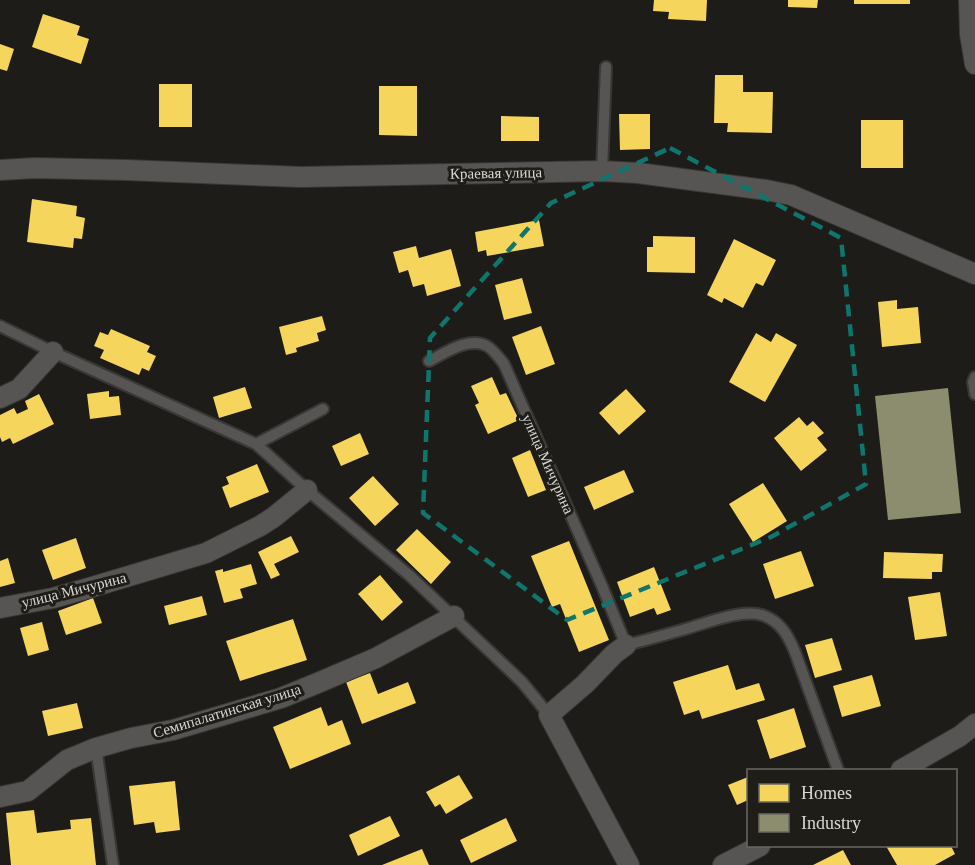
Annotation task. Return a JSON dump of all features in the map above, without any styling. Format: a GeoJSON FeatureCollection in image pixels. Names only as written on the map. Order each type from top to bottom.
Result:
{"type":"FeatureCollection","features":[{"type":"Feature","properties":{"kind":"street"},"geometry":{"type":"LineString","coordinates":[[969,0],[970,34],[975,64]]}},
{"type":"Feature","properties":{"kind":"street","name":"Краевая улица"},"geometry":{"type":"LineString","coordinates":[[0,170],[35,168],[126,170],[301,177],[602,171],[638,173],[791,195],[975,274]]}},
{"type":"Feature","properties":{"kind":"street"},"geometry":{"type":"LineString","coordinates":[[0,398],[18,389],[53,352]]}},
{"type":"Feature","properties":{"kind":"street","name":"улица Мичурина"},"geometry":{"type":"LineString","coordinates":[[0,608],[53,598],[206,553],[267,522],[307,490]]}},
{"type":"Feature","properties":{"kind":"street","name":"Семипалатинская улица"},"geometry":{"type":"LineString","coordinates":[[0,797],[28,791],[67,760],[96,748],[173,730],[281,698],[376,658],[454,616]]}},
{"type":"Feature","properties":{"kind":"street"},"geometry":{"type":"LineString","coordinates":[[626,645],[549,715],[629,865]]}},
{"type":"Feature","properties":{"kind":"street"},"geometry":{"type":"LineString","coordinates":[[904,769],[960,736],[975,724]]}},
{"type":"Feature","properties":{"kind":"street"},"geometry":{"type":"LineString","coordinates":[[723,865],[758,847]]}},
{"type":"Feature","properties":{"kind":"lane"},"geometry":{"type":"LineString","coordinates":[[602,171],[606,67]]}},
{"type":"Feature","properties":{"kind":"lane"},"geometry":{"type":"LineString","coordinates":[[0,326],[255,444],[410,575],[522,682],[549,715]]}},
{"type":"Feature","properties":{"kind":"lane","name":"улица Мичурина"},"geometry":{"type":"LineString","coordinates":[[429,361],[465,344],[475,343],[486,346],[504,364],[626,645]]}},
{"type":"Feature","properties":{"kind":"lane"},"geometry":{"type":"LineString","coordinates":[[975,377],[973,382],[975,394]]}},
{"type":"Feature","properties":{"kind":"lane"},"geometry":{"type":"LineString","coordinates":[[255,444],[323,409]]}},
{"type":"Feature","properties":{"kind":"lane"},"geometry":{"type":"LineString","coordinates":[[626,645],[727,617],[760,614],[773,620],[788,634],[837,769]]}},
{"type":"Feature","properties":{"kind":"lane"},"geometry":{"type":"LineString","coordinates":[[96,748],[113,865]]}},
{"type":"Feature","properties":{"kind":"highlighted area"},"geometry":{"type":"Polygon","coordinates":[[[670,148],[841,238],[866,484],[771,537],[567,620],[423,513],[430,338],[551,203],[670,148]]]}},
{"type":"Feature","properties":{"kind":"building: Homes"},"geometry":{"type":"Polygon","coordinates":[[[654,0],[707,0],[706,21],[668,19],[669,12],[653,11],[654,0]]]}},
{"type":"Feature","properties":{"kind":"building: Homes"},"geometry":{"type":"Polygon","coordinates":[[[788,0],[818,0],[817,8],[788,7],[788,0]]]}},
{"type":"Feature","properties":{"kind":"building: Homes"},"geometry":{"type":"Polygon","coordinates":[[[854,0],[910,0],[910,4],[854,4],[854,0]]]}},
{"type":"Feature","properties":{"kind":"building: Homes"},"geometry":{"type":"Polygon","coordinates":[[[43,14],[80,26],[77,35],[89,39],[81,64],[32,47],[43,14]]]}},
{"type":"Feature","properties":{"kind":"building: Homes"},"geometry":{"type":"Polygon","coordinates":[[[0,44],[14,49],[7,71],[0,69],[0,44]]]}},
{"type":"Feature","properties":{"kind":"building: Homes"},"geometry":{"type":"Polygon","coordinates":[[[715,75],[743,75],[743,92],[773,92],[772,133],[727,132],[728,123],[714,123],[715,75]]]}},
{"type":"Feature","properties":{"kind":"building: Homes"},"geometry":{"type":"Polygon","coordinates":[[[159,84],[192,84],[192,127],[159,127],[159,84]]]}},
{"type":"Feature","properties":{"kind":"building: Homes"},"geometry":{"type":"Polygon","coordinates":[[[379,86],[417,86],[417,136],[379,135],[379,86]]]}},
{"type":"Feature","properties":{"kind":"building: Homes"},"geometry":{"type":"Polygon","coordinates":[[[619,114],[650,114],[650,149],[620,150],[619,114]]]}},
{"type":"Feature","properties":{"kind":"building: Homes"},"geometry":{"type":"Polygon","coordinates":[[[501,116],[539,117],[539,141],[501,141],[501,116]]]}},
{"type":"Feature","properties":{"kind":"building: Homes"},"geometry":{"type":"Polygon","coordinates":[[[861,120],[903,120],[903,168],[861,168],[861,120]]]}},
{"type":"Feature","properties":{"kind":"building: Homes"},"geometry":{"type":"Polygon","coordinates":[[[32,199],[77,206],[76,216],[85,218],[82,239],[74,238],[73,248],[27,242],[32,199]]]}},
{"type":"Feature","properties":{"kind":"building: Homes"},"geometry":{"type":"Polygon","coordinates":[[[539,220],[544,246],[487,256],[486,250],[478,252],[475,232],[539,220]]]}},
{"type":"Feature","properties":{"kind":"building: Homes"},"geometry":{"type":"Polygon","coordinates":[[[653,236],[695,237],[695,273],[647,272],[647,247],[653,247],[653,236]]]}},
{"type":"Feature","properties":{"kind":"building: Homes"},"geometry":{"type":"Polygon","coordinates":[[[734,239],[776,260],[763,286],[756,283],[743,308],[724,298],[722,303],[707,295],[734,239]]]}},
{"type":"Feature","properties":{"kind":"building: Homes"},"geometry":{"type":"Polygon","coordinates":[[[416,246],[419,258],[451,249],[461,286],[427,296],[424,284],[413,287],[408,270],[399,273],[393,252],[416,246]]]}},
{"type":"Feature","properties":{"kind":"building: Homes"},"geometry":{"type":"Polygon","coordinates":[[[522,278],[532,313],[504,320],[495,285],[522,278]]]}},
{"type":"Feature","properties":{"kind":"building: Homes"},"geometry":{"type":"Polygon","coordinates":[[[897,300],[897,309],[918,307],[921,343],[882,347],[878,302],[897,300]]]}},
{"type":"Feature","properties":{"kind":"building: Homes"},"geometry":{"type":"Polygon","coordinates":[[[322,316],[326,330],[317,333],[319,341],[296,348],[297,352],[286,355],[279,327],[322,316]]]}},
{"type":"Feature","properties":{"kind":"building: Homes"},"geometry":{"type":"Polygon","coordinates":[[[541,326],[555,364],[526,375],[512,337],[541,326]]]}},
{"type":"Feature","properties":{"kind":"building: Homes"},"geometry":{"type":"Polygon","coordinates":[[[111,329],[150,346],[147,352],[156,356],[149,371],[142,368],[139,375],[100,358],[104,350],[94,346],[100,332],[108,335],[111,329]]]}},
{"type":"Feature","properties":{"kind":"building: Homes"},"geometry":{"type":"Polygon","coordinates":[[[756,333],[771,342],[776,333],[797,345],[765,402],[729,382],[756,333]]]}},
{"type":"Feature","properties":{"kind":"building: Homes"},"geometry":{"type":"Polygon","coordinates":[[[492,377],[500,395],[506,393],[519,420],[488,434],[475,405],[479,403],[471,386],[492,377]]]}},
{"type":"Feature","properties":{"kind":"building: Homes"},"geometry":{"type":"Polygon","coordinates":[[[245,387],[252,408],[219,418],[213,397],[245,387]]]}},
{"type":"Feature","properties":{"kind":"building: Homes"},"geometry":{"type":"Polygon","coordinates":[[[626,389],[646,411],[619,435],[599,413],[626,389]]]}},
{"type":"Feature","properties":{"kind":"building: Homes"},"geometry":{"type":"Polygon","coordinates":[[[109,391],[109,397],[119,396],[121,415],[90,419],[87,394],[109,391]]]}},
{"type":"Feature","properties":{"kind":"building: Homes"},"geometry":{"type":"Polygon","coordinates":[[[39,394],[54,424],[13,444],[10,438],[2,442],[0,415],[14,408],[17,414],[28,409],[25,401],[39,394]]]}},
{"type":"Feature","properties":{"kind":"building: Homes"},"geometry":{"type":"Polygon","coordinates":[[[799,417],[807,426],[813,421],[824,433],[817,438],[827,450],[801,471],[774,438],[799,417]]]}},
{"type":"Feature","properties":{"kind":"building: Homes"},"geometry":{"type":"Polygon","coordinates":[[[360,433],[369,454],[341,466],[332,446],[360,433]]]}},
{"type":"Feature","properties":{"kind":"building: Homes"},"geometry":{"type":"Polygon","coordinates":[[[530,450],[546,490],[528,497],[512,458],[530,450]]]}},
{"type":"Feature","properties":{"kind":"building: Homes"},"geometry":{"type":"Polygon","coordinates":[[[257,464],[269,492],[230,508],[222,487],[229,484],[226,477],[257,464]]]}},
{"type":"Feature","properties":{"kind":"building: Homes"},"geometry":{"type":"Polygon","coordinates":[[[624,470],[634,492],[594,510],[584,487],[624,470]]]}},
{"type":"Feature","properties":{"kind":"building: Homes"},"geometry":{"type":"Polygon","coordinates":[[[373,476],[399,504],[375,526],[349,498],[373,476]]]}},
{"type":"Feature","properties":{"kind":"building: Homes"},"geometry":{"type":"Polygon","coordinates":[[[763,483],[787,521],[753,542],[729,504],[763,483]]]}},
{"type":"Feature","properties":{"kind":"building: Homes"},"geometry":{"type":"Polygon","coordinates":[[[417,529],[451,562],[431,584],[396,550],[417,529]]]}},
{"type":"Feature","properties":{"kind":"building: Homes"},"geometry":{"type":"Polygon","coordinates":[[[291,536],[299,552],[274,564],[280,575],[271,579],[258,552],[291,536]]]}},
{"type":"Feature","properties":{"kind":"building: Homes"},"geometry":{"type":"Polygon","coordinates":[[[76,538],[86,568],[53,580],[42,550],[76,538]]]}},
{"type":"Feature","properties":{"kind":"building: Homes"},"geometry":{"type":"Polygon","coordinates":[[[569,541],[609,640],[579,652],[560,604],[552,607],[531,556],[569,541]]]}},
{"type":"Feature","properties":{"kind":"building: Homes"},"geometry":{"type":"Polygon","coordinates":[[[801,551],[814,586],[775,599],[763,564],[801,551]]]}},
{"type":"Feature","properties":{"kind":"building: Homes"},"geometry":{"type":"Polygon","coordinates":[[[884,552],[943,554],[942,572],[932,572],[932,579],[883,578],[884,552]]]}},
{"type":"Feature","properties":{"kind":"building: Homes"},"geometry":{"type":"Polygon","coordinates":[[[8,558],[15,583],[0,587],[0,561],[8,558]]]}},
{"type":"Feature","properties":{"kind":"building: Homes"},"geometry":{"type":"Polygon","coordinates":[[[251,564],[257,584],[240,589],[243,598],[224,603],[215,571],[223,569],[223,572],[251,564]]]}},
{"type":"Feature","properties":{"kind":"building: Homes"},"geometry":{"type":"Polygon","coordinates":[[[654,567],[671,610],[657,615],[654,608],[630,617],[617,582],[654,567]]]}},
{"type":"Feature","properties":{"kind":"building: Homes"},"geometry":{"type":"Polygon","coordinates":[[[380,575],[403,602],[382,621],[358,594],[380,575]]]}},
{"type":"Feature","properties":{"kind":"building: Homes"},"geometry":{"type":"Polygon","coordinates":[[[940,592],[947,636],[915,640],[908,597],[940,592]]]}},
{"type":"Feature","properties":{"kind":"building: Homes"},"geometry":{"type":"Polygon","coordinates":[[[202,596],[207,615],[169,625],[164,606],[202,596]]]}},
{"type":"Feature","properties":{"kind":"building: Homes"},"geometry":{"type":"Polygon","coordinates":[[[93,598],[102,623],[66,635],[58,611],[93,598]]]}},
{"type":"Feature","properties":{"kind":"building: Homes"},"geometry":{"type":"Polygon","coordinates":[[[293,619],[307,660],[240,681],[226,641],[293,619]]]}},
{"type":"Feature","properties":{"kind":"building: Homes"},"geometry":{"type":"Polygon","coordinates":[[[42,622],[49,650],[28,656],[20,628],[42,622]]]}},
{"type":"Feature","properties":{"kind":"building: Homes"},"geometry":{"type":"Polygon","coordinates":[[[832,638],[842,670],[815,678],[805,645],[832,638]]]}},
{"type":"Feature","properties":{"kind":"building: Homes"},"geometry":{"type":"Polygon","coordinates":[[[728,665],[736,690],[759,683],[765,700],[702,719],[699,710],[684,715],[673,682],[728,665]]]}},
{"type":"Feature","properties":{"kind":"building: Homes"},"geometry":{"type":"Polygon","coordinates":[[[370,673],[378,694],[408,682],[416,703],[362,724],[346,682],[370,673]]]}},
{"type":"Feature","properties":{"kind":"building: Homes"},"geometry":{"type":"Polygon","coordinates":[[[872,675],[881,706],[842,717],[833,686],[872,675]]]}},
{"type":"Feature","properties":{"kind":"building: Homes"},"geometry":{"type":"Polygon","coordinates":[[[77,703],[83,728],[48,736],[42,711],[77,703]]]}},
{"type":"Feature","properties":{"kind":"building: Homes"},"geometry":{"type":"Polygon","coordinates":[[[321,707],[328,726],[342,720],[351,744],[290,769],[273,727],[321,707]]]}},
{"type":"Feature","properties":{"kind":"building: Homes"},"geometry":{"type":"Polygon","coordinates":[[[794,708],[806,747],[770,759],[757,720],[794,708]]]}},
{"type":"Feature","properties":{"kind":"building: Homes"},"geometry":{"type":"Polygon","coordinates":[[[459,775],[473,798],[446,814],[440,804],[435,807],[426,792],[459,775]]]}},
{"type":"Feature","properties":{"kind":"building: Homes"},"geometry":{"type":"Polygon","coordinates":[[[747,777],[747,800],[737,805],[728,785],[747,777]]]}},
{"type":"Feature","properties":{"kind":"building: Homes"},"geometry":{"type":"Polygon","coordinates":[[[175,781],[180,830],[156,833],[154,822],[134,825],[129,786],[175,781]]]}},
{"type":"Feature","properties":{"kind":"building: Homes"},"geometry":{"type":"Polygon","coordinates":[[[34,810],[37,833],[71,829],[70,820],[91,818],[96,865],[11,865],[6,813],[34,810]]]}},
{"type":"Feature","properties":{"kind":"building: Homes"},"geometry":{"type":"Polygon","coordinates":[[[390,816],[400,836],[358,856],[349,835],[390,816]]]}},
{"type":"Feature","properties":{"kind":"building: Homes"},"geometry":{"type":"Polygon","coordinates":[[[506,818],[517,841],[471,863],[460,840],[506,818]]]}},
{"type":"Feature","properties":{"kind":"building: Homes"},"geometry":{"type":"Polygon","coordinates":[[[887,847],[952,847],[955,854],[935,865],[897,865],[887,847]]]}},
{"type":"Feature","properties":{"kind":"building: Homes"},"geometry":{"type":"Polygon","coordinates":[[[422,849],[429,865],[382,865],[422,849]]]}},
{"type":"Feature","properties":{"kind":"building: Homes"},"geometry":{"type":"Polygon","coordinates":[[[843,850],[851,865],[813,865],[843,850]]]}},
{"type":"Feature","properties":{"kind":"building: Industry"},"geometry":{"type":"Polygon","coordinates":[[[948,388],[961,513],[888,520],[875,396],[948,388]]]}}]}
